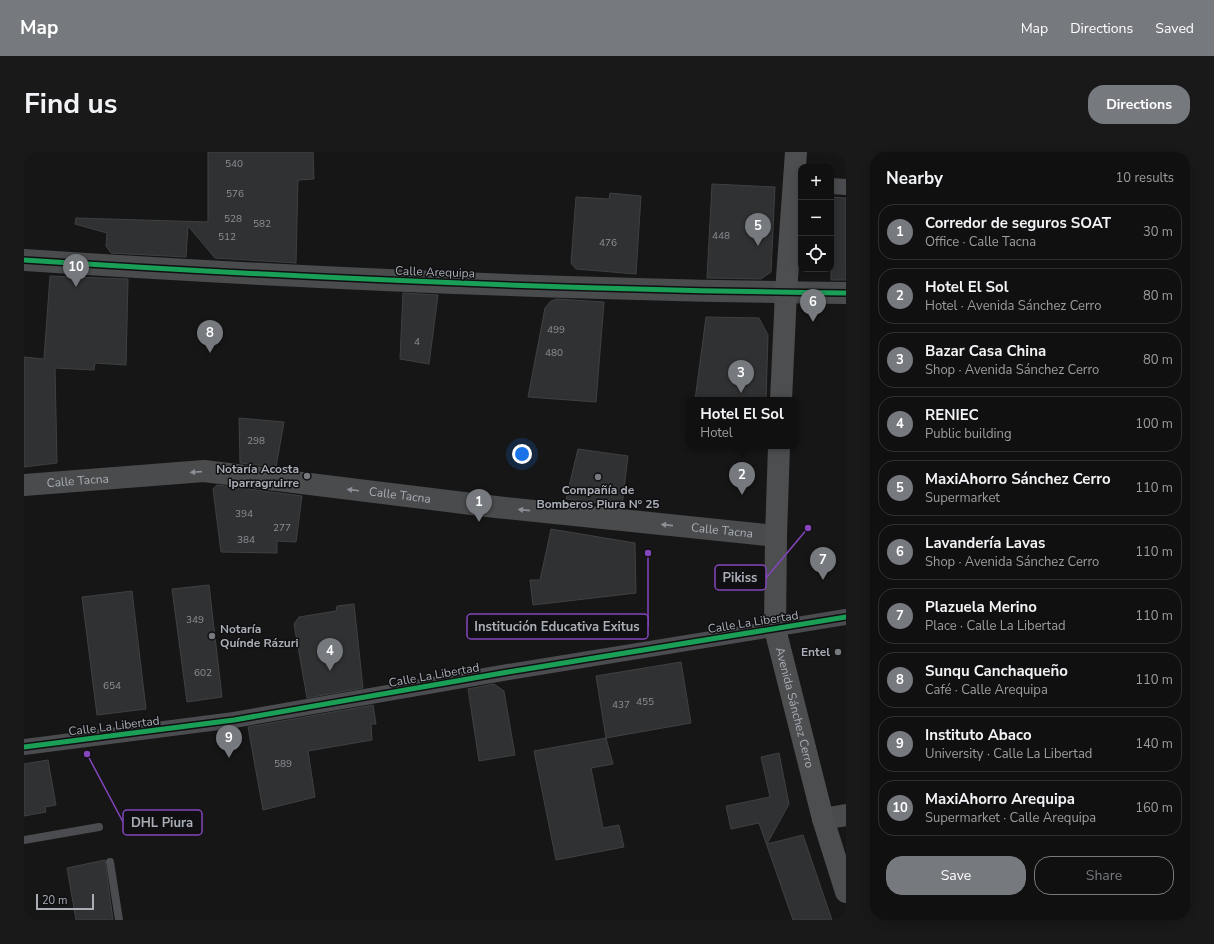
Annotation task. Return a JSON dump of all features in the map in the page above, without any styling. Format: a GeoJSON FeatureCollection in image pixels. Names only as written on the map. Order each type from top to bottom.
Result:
{"type":"FeatureCollection","features":[{"type":"Feature","properties":{"kind":"main road"},"geometry":{"type":"LineString","coordinates":[[781,397],[786,292],[797,184],[796,152]]}},
{"type":"Feature","properties":{"kind":"main road","name":"Avenida Sánchez Cerro"},"geometry":{"type":"LineString","coordinates":[[779,449],[775,629],[823,819],[846,892]]}},
{"type":"Feature","properties":{"kind":"street"},"geometry":{"type":"LineString","coordinates":[[834,186],[846,186]]}},
{"type":"Feature","properties":{"kind":"street","name":"Calle Arequipa"},"geometry":{"type":"LineString","coordinates":[[24,260],[189,271],[519,286],[846,293]]}},
{"type":"Feature","properties":{"kind":"street","name":"Calle Tacna"},"geometry":{"type":"LineString","coordinates":[[24,485],[204,472],[496,507],[776,536]]}},
{"type":"Feature","properties":{"kind":"street","name":"Calle La Libertad"},"geometry":{"type":"LineString","coordinates":[[24,747],[234,720],[508,672],[846,617]]}},
{"type":"Feature","properties":{"kind":"street"},"geometry":{"type":"LineString","coordinates":[[823,819],[846,814]]}},
{"type":"Feature","properties":{"kind":"lane"},"geometry":{"type":"LineString","coordinates":[[24,840],[99,827]]}},
{"type":"Feature","properties":{"kind":"lane"},"geometry":{"type":"LineString","coordinates":[[110,862],[119,920]]}},
{"type":"Feature","properties":{"kind":"building"},"geometry":{"type":"Polygon","coordinates":[[[208,152],[313,152],[314,179],[298,180],[296,263],[215,258],[188,226],[186,257],[111,253],[106,246],[107,233],[75,224],[76,218],[208,222],[208,152]]]}},
{"type":"Feature","properties":{"kind":"building"},"geometry":{"type":"Polygon","coordinates":[[[712,184],[775,187],[771,272],[761,279],[707,278],[712,184]]]}},
{"type":"Feature","properties":{"kind":"building"},"geometry":{"type":"Polygon","coordinates":[[[610,193],[641,196],[636,274],[576,269],[571,263],[576,197],[609,199],[610,193]]]}},
{"type":"Feature","properties":{"kind":"building"},"geometry":{"type":"Polygon","coordinates":[[[834,197],[846,198],[846,280],[831,280],[831,272],[834,272],[834,197]]]}},
{"type":"Feature","properties":{"kind":"building"},"geometry":{"type":"Polygon","coordinates":[[[50,276],[128,279],[126,365],[95,363],[94,370],[55,368],[57,463],[24,467],[24,357],[44,359],[50,276]]]}},
{"type":"Feature","properties":{"kind":"building"},"geometry":{"type":"Polygon","coordinates":[[[403,293],[438,295],[429,364],[400,359],[403,293]]]}},
{"type":"Feature","properties":{"kind":"building"},"geometry":{"type":"Polygon","coordinates":[[[557,299],[604,302],[596,402],[528,397],[545,308],[551,301],[557,299]]]}},
{"type":"Feature","properties":{"kind":"building"},"geometry":{"type":"Polygon","coordinates":[[[706,317],[759,318],[768,335],[766,397],[695,397],[706,317]]]}},
{"type":"Feature","properties":{"kind":"building"},"geometry":{"type":"Polygon","coordinates":[[[239,418],[284,422],[276,467],[240,463],[239,418]]]}},
{"type":"Feature","properties":{"kind":"building","name":"Compañía de Bomberos Piura Nº 25"},"geometry":{"type":"Polygon","coordinates":[[[578,449],[628,456],[622,506],[566,499],[578,449]]]}},
{"type":"Feature","properties":{"kind":"building"},"geometry":{"type":"Polygon","coordinates":[[[217,485],[302,496],[296,542],[277,541],[277,553],[221,552],[213,489],[217,485]]]}},
{"type":"Feature","properties":{"kind":"building"},"geometry":{"type":"Polygon","coordinates":[[[551,529],[635,543],[636,593],[533,605],[530,580],[540,580],[551,529]]]}},
{"type":"Feature","properties":{"kind":"building"},"geometry":{"type":"Polygon","coordinates":[[[209,585],[222,697],[187,702],[172,589],[209,585]]]}},
{"type":"Feature","properties":{"kind":"building"},"geometry":{"type":"Polygon","coordinates":[[[132,591],[146,709],[97,715],[82,597],[132,591]]]}},
{"type":"Feature","properties":{"kind":"building"},"geometry":{"type":"Polygon","coordinates":[[[354,604],[363,688],[307,698],[294,624],[299,617],[336,611],[337,606],[354,604]]]}},
{"type":"Feature","properties":{"kind":"building"},"geometry":{"type":"Polygon","coordinates":[[[681,662],[691,723],[606,738],[596,676],[681,662]]]}},
{"type":"Feature","properties":{"kind":"building"},"geometry":{"type":"Polygon","coordinates":[[[494,684],[504,691],[515,755],[479,761],[468,689],[494,684]]]}},
{"type":"Feature","properties":{"kind":"building"},"geometry":{"type":"Polygon","coordinates":[[[373,705],[376,724],[371,724],[372,740],[308,751],[315,797],[263,810],[248,727],[373,705]]]}},
{"type":"Feature","properties":{"kind":"building"},"geometry":{"type":"Polygon","coordinates":[[[606,738],[613,764],[591,768],[603,828],[619,825],[624,847],[556,860],[534,751],[606,738]]]}},
{"type":"Feature","properties":{"kind":"building"},"geometry":{"type":"Polygon","coordinates":[[[779,753],[789,804],[767,844],[803,835],[832,920],[793,920],[759,823],[731,829],[726,806],[770,797],[761,757],[779,753]]]}},
{"type":"Feature","properties":{"kind":"building"},"geometry":{"type":"Polygon","coordinates":[[[48,760],[56,805],[45,807],[46,812],[24,816],[24,764],[48,760]]]}},
{"type":"Feature","properties":{"kind":"building"},"geometry":{"type":"Polygon","coordinates":[[[105,860],[113,920],[76,920],[67,868],[105,860]]]}},
{"type":"Feature","properties":{"kind":"cycle path"},"geometry":{"type":"LineString","coordinates":[[24,260],[332,278],[640,289],[846,293]]}},
{"type":"Feature","properties":{"kind":"cycle path"},"geometry":{"type":"LineString","coordinates":[[24,747],[234,720],[508,672],[846,617]]}},
{"type":"Feature","properties":{"kind":"place","name":"MaxiAhorro Sánchez Cerro"},"geometry":{"type":"Point","coordinates":[758,246]}},
{"type":"Feature","properties":{"kind":"place","name":"MaxiAhorro Arequipa"},"geometry":{"type":"Point","coordinates":[76,287]}},
{"type":"Feature","properties":{"kind":"place","name":"Lavandería Lavas"},"geometry":{"type":"Point","coordinates":[813,322]}},
{"type":"Feature","properties":{"kind":"place","name":"Sunqu Canchaqueño"},"geometry":{"type":"Point","coordinates":[210,353]}},
{"type":"Feature","properties":{"kind":"place","name":"Bazar Casa China"},"geometry":{"type":"Point","coordinates":[741,393]}},
{"type":"Feature","properties":{"kind":"place","name":"Notaría Acosta Iparragruirre"},"geometry":{"type":"Point","coordinates":[307,476]}},
{"type":"Feature","properties":{"kind":"place","name":"Compañía de Bomberos Piura Nº 25"},"geometry":{"type":"Point","coordinates":[598,477]}},
{"type":"Feature","properties":{"kind":"place","name":"Hotel El Sol"},"geometry":{"type":"Point","coordinates":[742,495]}},
{"type":"Feature","properties":{"kind":"place","name":"Corredor de seguros SOAT"},"geometry":{"type":"Point","coordinates":[479,522]}},
{"type":"Feature","properties":{"kind":"place","name":"Pikiss"},"geometry":{"type":"Point","coordinates":[808,528]}},
{"type":"Feature","properties":{"kind":"place","name":"Institución Educativa Exitus"},"geometry":{"type":"Point","coordinates":[648,553]}},
{"type":"Feature","properties":{"kind":"place","name":"Plazuela Merino"},"geometry":{"type":"Point","coordinates":[823,580]}},
{"type":"Feature","properties":{"kind":"place","name":"Notaría Quínde Rázuri"},"geometry":{"type":"Point","coordinates":[212,636]}},
{"type":"Feature","properties":{"kind":"place","name":"Entel"},"geometry":{"type":"Point","coordinates":[838,652]}},
{"type":"Feature","properties":{"kind":"place","name":"RENIEC"},"geometry":{"type":"Point","coordinates":[330,671]}},
{"type":"Feature","properties":{"kind":"place","name":"DHL Piura"},"geometry":{"type":"Point","coordinates":[87,754]}},
{"type":"Feature","properties":{"kind":"place","name":"Instituto Abaco"},"geometry":{"type":"Point","coordinates":[229,758]}}]}
